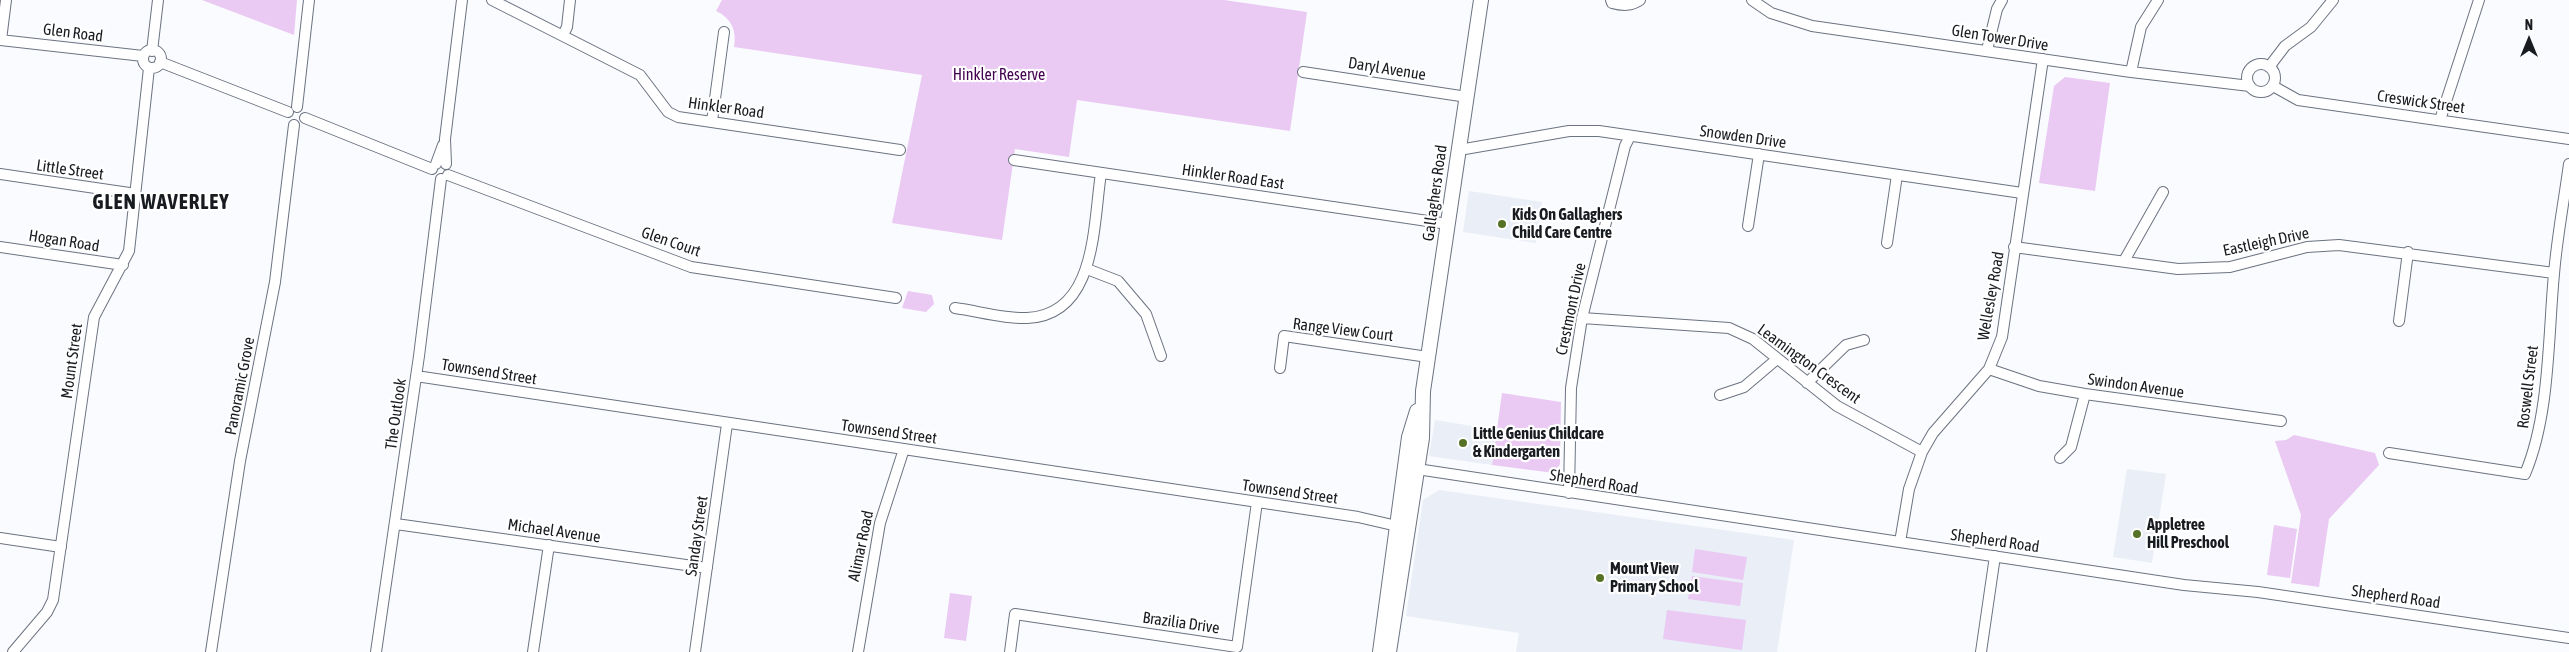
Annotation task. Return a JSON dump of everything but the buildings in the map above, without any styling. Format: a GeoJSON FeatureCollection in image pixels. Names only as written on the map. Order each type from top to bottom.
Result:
{"type":"FeatureCollection","features":[{"type":"Feature","properties":{"kind":"street"},"geometry":{"type":"LineString","coordinates":[[1,40],[6,0]]}},
{"type":"Feature","properties":{"kind":"street"},"geometry":{"type":"LineString","coordinates":[[148,54],[160,56],[160,62],[156,67],[149,68],[144,64],[148,54],[158,0]]}},
{"type":"Feature","properties":{"kind":"street"},"geometry":{"type":"LineString","coordinates":[[305,118],[300,124],[294,125],[289,121],[309,0]]}},
{"type":"Feature","properties":{"kind":"street","name":"The Outlook"},"geometry":{"type":"LineString","coordinates":[[376,652],[416,376],[462,0]]}},
{"type":"Feature","properties":{"kind":"street","name":"Hinkler Road"},"geometry":{"type":"LineString","coordinates":[[492,0],[640,75],[668,112],[678,117],[900,150]]}},
{"type":"Feature","properties":{"kind":"street"},"geometry":{"type":"LineString","coordinates":[[560,34],[569,0]]}},
{"type":"Feature","properties":{"kind":"street","name":"Gallaghers Road"},"geometry":{"type":"LineString","coordinates":[[1389,652],[1411,468],[1481,0]]}},
{"type":"Feature","properties":{"kind":"street"},"geometry":{"type":"LineString","coordinates":[[1611,0],[1612,3],[1622,6],[1634,4],[1640,0]]}},
{"type":"Feature","properties":{"kind":"street","name":"Glen Tower Drive"},"geometry":{"type":"LineString","coordinates":[[1752,0],[1771,13],[1812,26],[1987,50],[2043,60],[2250,86]]}},
{"type":"Feature","properties":{"kind":"street"},"geometry":{"type":"LineString","coordinates":[[1987,50],[1997,8],[2002,0]]}},
{"type":"Feature","properties":{"kind":"street"},"geometry":{"type":"LineString","coordinates":[[2131,72],[2141,27],[2158,0]]}},
{"type":"Feature","properties":{"kind":"street"},"geometry":{"type":"LineString","coordinates":[[2269,67],[2285,46],[2311,27],[2333,0]]}},
{"type":"Feature","properties":{"kind":"street"},"geometry":{"type":"LineString","coordinates":[[2440,120],[2479,0]]}},
{"type":"Feature","properties":{"kind":"street"},"geometry":{"type":"LineString","coordinates":[[712,121],[724,32]]}},
{"type":"Feature","properties":{"kind":"street","name":"Glen Road"},"geometry":{"type":"LineString","coordinates":[[1,40],[148,54]]}},
{"type":"Feature","properties":{"kind":"street","name":"Wellesley Road"},"geometry":{"type":"LineString","coordinates":[[1900,542],[1909,489],[1922,452],[1933,433],[1989,369],[2002,337],[2043,60]]}},
{"type":"Feature","properties":{"kind":"street"},"geometry":{"type":"LineString","coordinates":[[160,62],[292,110],[302,109],[305,118]]}},
{"type":"Feature","properties":{"kind":"street"},"geometry":{"type":"LineString","coordinates":[[2262,64],[2269,67],[2274,74],[2273,86],[2262,92],[2250,86],[2248,76],[2252,68],[2262,64]]}},
{"type":"Feature","properties":{"kind":"street","name":"Mount Street"},"geometry":{"type":"LineString","coordinates":[[13,652],[51,606],[94,318],[129,251],[149,68]]}},
{"type":"Feature","properties":{"kind":"street","name":"Daryl Avenue"},"geometry":{"type":"LineString","coordinates":[[1303,72],[1467,97]]}},
{"type":"Feature","properties":{"kind":"street","name":"Creswick Street"},"geometry":{"type":"LineString","coordinates":[[2273,86],[2298,100],[2569,139]]}},
{"type":"Feature","properties":{"kind":"street"},"geometry":{"type":"LineString","coordinates":[[305,118],[440,170]]}},
{"type":"Feature","properties":{"kind":"street","name":"Panoramic Grove"},"geometry":{"type":"LineString","coordinates":[[211,652],[240,461],[275,282],[294,125]]}},
{"type":"Feature","properties":{"kind":"street","name":"Snowden Drive"},"geometry":{"type":"LineString","coordinates":[[1459,150],[1569,131],[1599,131],[2022,194]]}},
{"type":"Feature","properties":{"kind":"street","name":"Crestmont Drive"},"geometry":{"type":"LineString","coordinates":[[1569,493],[1572,388],[1582,318],[1625,146],[1630,136]]}},
{"type":"Feature","properties":{"kind":"street"},"geometry":{"type":"LineString","coordinates":[[1748,226],[1759,154]]}},
{"type":"Feature","properties":{"kind":"street","name":"Hinkler Road East"},"geometry":{"type":"LineString","coordinates":[[1014,160],[1448,224]]}},
{"type":"Feature","properties":{"kind":"street","name":"Roswell Street"},"geometry":{"type":"LineString","coordinates":[[2389,453],[2525,474],[2535,451],[2548,360],[2554,273],[2569,164]]}},
{"type":"Feature","properties":{"kind":"street","name":"Glen Court"},"geometry":{"type":"LineString","coordinates":[[440,170],[691,267],[896,298]]}},
{"type":"Feature","properties":{"kind":"street"},"geometry":{"type":"LineString","coordinates":[[955,308],[1026,318],[1052,315],[1073,298],[1087,269],[1101,173]]}},
{"type":"Feature","properties":{"kind":"street","name":"Little Street"},"geometry":{"type":"LineString","coordinates":[[0,174],[136,194]]}},
{"type":"Feature","properties":{"kind":"street"},"geometry":{"type":"LineString","coordinates":[[1888,243],[1897,174]]}},
{"type":"Feature","properties":{"kind":"street"},"geometry":{"type":"LineString","coordinates":[[2124,261],[2163,192]]}},
{"type":"Feature","properties":{"kind":"street","name":"Eastleigh Drive"},"geometry":{"type":"LineString","coordinates":[[2014,247],[2178,269],[2230,266],[2307,247],[2338,245],[2408,252],[2554,273]]}},
{"type":"Feature","properties":{"kind":"street","name":"Hogan Road"},"geometry":{"type":"LineString","coordinates":[[0,247],[123,265]]}},
{"type":"Feature","properties":{"kind":"street"},"geometry":{"type":"LineString","coordinates":[[2399,321],[2408,252]]}},
{"type":"Feature","properties":{"kind":"street"},"geometry":{"type":"LineString","coordinates":[[1087,269],[1118,280],[1146,314],[1160,356]]}},
{"type":"Feature","properties":{"kind":"street","name":"Leamington Crescent"},"geometry":{"type":"LineString","coordinates":[[1582,318],[1729,328],[1753,339],[1837,406],[1922,452]]}},
{"type":"Feature","properties":{"kind":"street","name":"Range View Court"},"geometry":{"type":"LineString","coordinates":[[1280,368],[1284,336],[1428,357]]}},
{"type":"Feature","properties":{"kind":"street"},"geometry":{"type":"LineString","coordinates":[[1806,383],[1846,346],[1864,340]]}},
{"type":"Feature","properties":{"kind":"street"},"geometry":{"type":"LineString","coordinates":[[1720,395],[1744,387],[1777,360]]}},
{"type":"Feature","properties":{"kind":"street","name":"Swindon Avenue"},"geometry":{"type":"LineString","coordinates":[[1989,369],[2039,386],[2281,421]]}},
{"type":"Feature","properties":{"kind":"street","name":"Townsend Street"},"geometry":{"type":"LineString","coordinates":[[416,376],[727,424],[1397,522]]}},
{"type":"Feature","properties":{"kind":"street"},"geometry":{"type":"LineString","coordinates":[[2060,458],[2071,447],[2085,394]]}},
{"type":"Feature","properties":{"kind":"street","name":"Sanday Street"},"geometry":{"type":"LineString","coordinates":[[696,652],[727,424]]}},
{"type":"Feature","properties":{"kind":"street","name":"Alimar Road"},"geometry":{"type":"LineString","coordinates":[[858,652],[878,531],[904,449]]}},
{"type":"Feature","properties":{"kind":"street","name":"Gallaghers Road"},"geometry":{"type":"LineString","coordinates":[[1380,652],[1397,522],[1411,468]]}},
{"type":"Feature","properties":{"kind":"street","name":"Shepherd Road"},"geometry":{"type":"LineString","coordinates":[[1411,468],[1995,556],[2569,638]]}},
{"type":"Feature","properties":{"kind":"street","name":"Brazilia Drive"},"geometry":{"type":"LineString","coordinates":[[1010,652],[1015,614],[1237,647],[1258,502]]}},
{"type":"Feature","properties":{"kind":"street","name":"Michael Avenue"},"geometry":{"type":"LineString","coordinates":[[396,524],[708,568]]}},
{"type":"Feature","properties":{"kind":"street"},"geometry":{"type":"LineString","coordinates":[[0,538],[60,547]]}},
{"type":"Feature","properties":{"kind":"street"},"geometry":{"type":"LineString","coordinates":[[533,652],[549,545]]}},
{"type":"Feature","properties":{"kind":"street"},"geometry":{"type":"LineString","coordinates":[[1981,652],[1995,556]]}},
{"type":"Feature","properties":{"kind":"shaded area","name":"Kids On Gallaghers Child Care Centre"},"geometry":{"type":"Polygon","coordinates":[[[1469,191],[1542,202],[1536,243],[1463,232],[1469,191]]]}},
{"type":"Feature","properties":{"kind":"shaded area","name":"Little Genius Childcare & Kindergarten"},"geometry":{"type":"Polygon","coordinates":[[[1435,420],[1497,430],[1492,465],[1429,456],[1435,420]]]}},
{"type":"Feature","properties":{"kind":"shaded area","name":"Appletree Hill Preschool"},"geometry":{"type":"Polygon","coordinates":[[[2127,469],[2166,474],[2152,563],[2113,557],[2127,469]]]}},
{"type":"Feature","properties":{"kind":"shaded area","name":"Mount View Primary School"},"geometry":{"type":"Polygon","coordinates":[[[1439,490],[1794,540],[1777,652],[1516,652],[1519,633],[1406,616],[1423,500],[1439,490]]]}},
{"type":"Feature","properties":{"kind":"green space"},"geometry":{"type":"Polygon","coordinates":[[[202,0],[297,0],[294,35],[202,0]]]}},
{"type":"Feature","properties":{"kind":"green space","name":"Hinkler Reserve"},"geometry":{"type":"Polygon","coordinates":[[[722,0],[1224,0],[1307,12],[1290,131],[1077,100],[1069,157],[1015,149],[1002,240],[892,223],[922,75],[734,47],[735,35],[732,25],[726,17],[716,11],[722,0]]]}},
{"type":"Feature","properties":{"kind":"green space"},"geometry":{"type":"Polygon","coordinates":[[[2065,77],[2110,83],[2095,191],[2039,183],[2054,86],[2065,77]]]}},
{"type":"Feature","properties":{"kind":"green space"},"geometry":{"type":"Polygon","coordinates":[[[908,291],[932,295],[934,304],[926,312],[902,308],[908,291]]]}},
{"type":"Feature","properties":{"kind":"green space"},"geometry":{"type":"Polygon","coordinates":[[[1502,393],[1561,402],[1560,464],[1554,473],[1492,465],[1502,393]]]}},
{"type":"Feature","properties":{"kind":"green space"},"geometry":{"type":"Polygon","coordinates":[[[2294,435],[2375,453],[2379,465],[2329,519],[2319,587],[2291,583],[2301,515],[2275,441],[2286,440],[2294,435]]]}},
{"type":"Feature","properties":{"kind":"green space"},"geometry":{"type":"Polygon","coordinates":[[[2274,525],[2297,529],[2290,578],[2267,575],[2274,525]]]}},
{"type":"Feature","properties":{"kind":"green space"},"geometry":{"type":"Polygon","coordinates":[[[1695,549],[1747,557],[1743,580],[1692,572],[1695,549]]]}},
{"type":"Feature","properties":{"kind":"green space"},"geometry":{"type":"Polygon","coordinates":[[[1692,576],[1743,583],[1740,606],[1688,599],[1692,576]]]}},
{"type":"Feature","properties":{"kind":"green space"},"geometry":{"type":"Polygon","coordinates":[[[950,593],[972,596],[966,641],[944,638],[950,593]]]}},
{"type":"Feature","properties":{"kind":"green space"},"geometry":{"type":"Polygon","coordinates":[[[1667,610],[1746,620],[1742,650],[1663,639],[1667,610]]]}},
{"type":"Feature","properties":{"kind":"place","name":"Kids On Gallaghers Child Care Centre"},"geometry":{"type":"Point","coordinates":[1502,224]}},
{"type":"Feature","properties":{"kind":"place","name":"Little Genius Childcare & Kindergarten"},"geometry":{"type":"Point","coordinates":[1463,443]}},
{"type":"Feature","properties":{"kind":"place","name":"Appletree Hill Preschool"},"geometry":{"type":"Point","coordinates":[2137,534]}},
{"type":"Feature","properties":{"kind":"place","name":"Mount View Primary School"},"geometry":{"type":"Point","coordinates":[1600,578]}},
{"type":"Feature","properties":{"kind":"district","name":"GLEN WAVERLEY"},"geometry":{"type":"Point","coordinates":[161,202]}}]}
